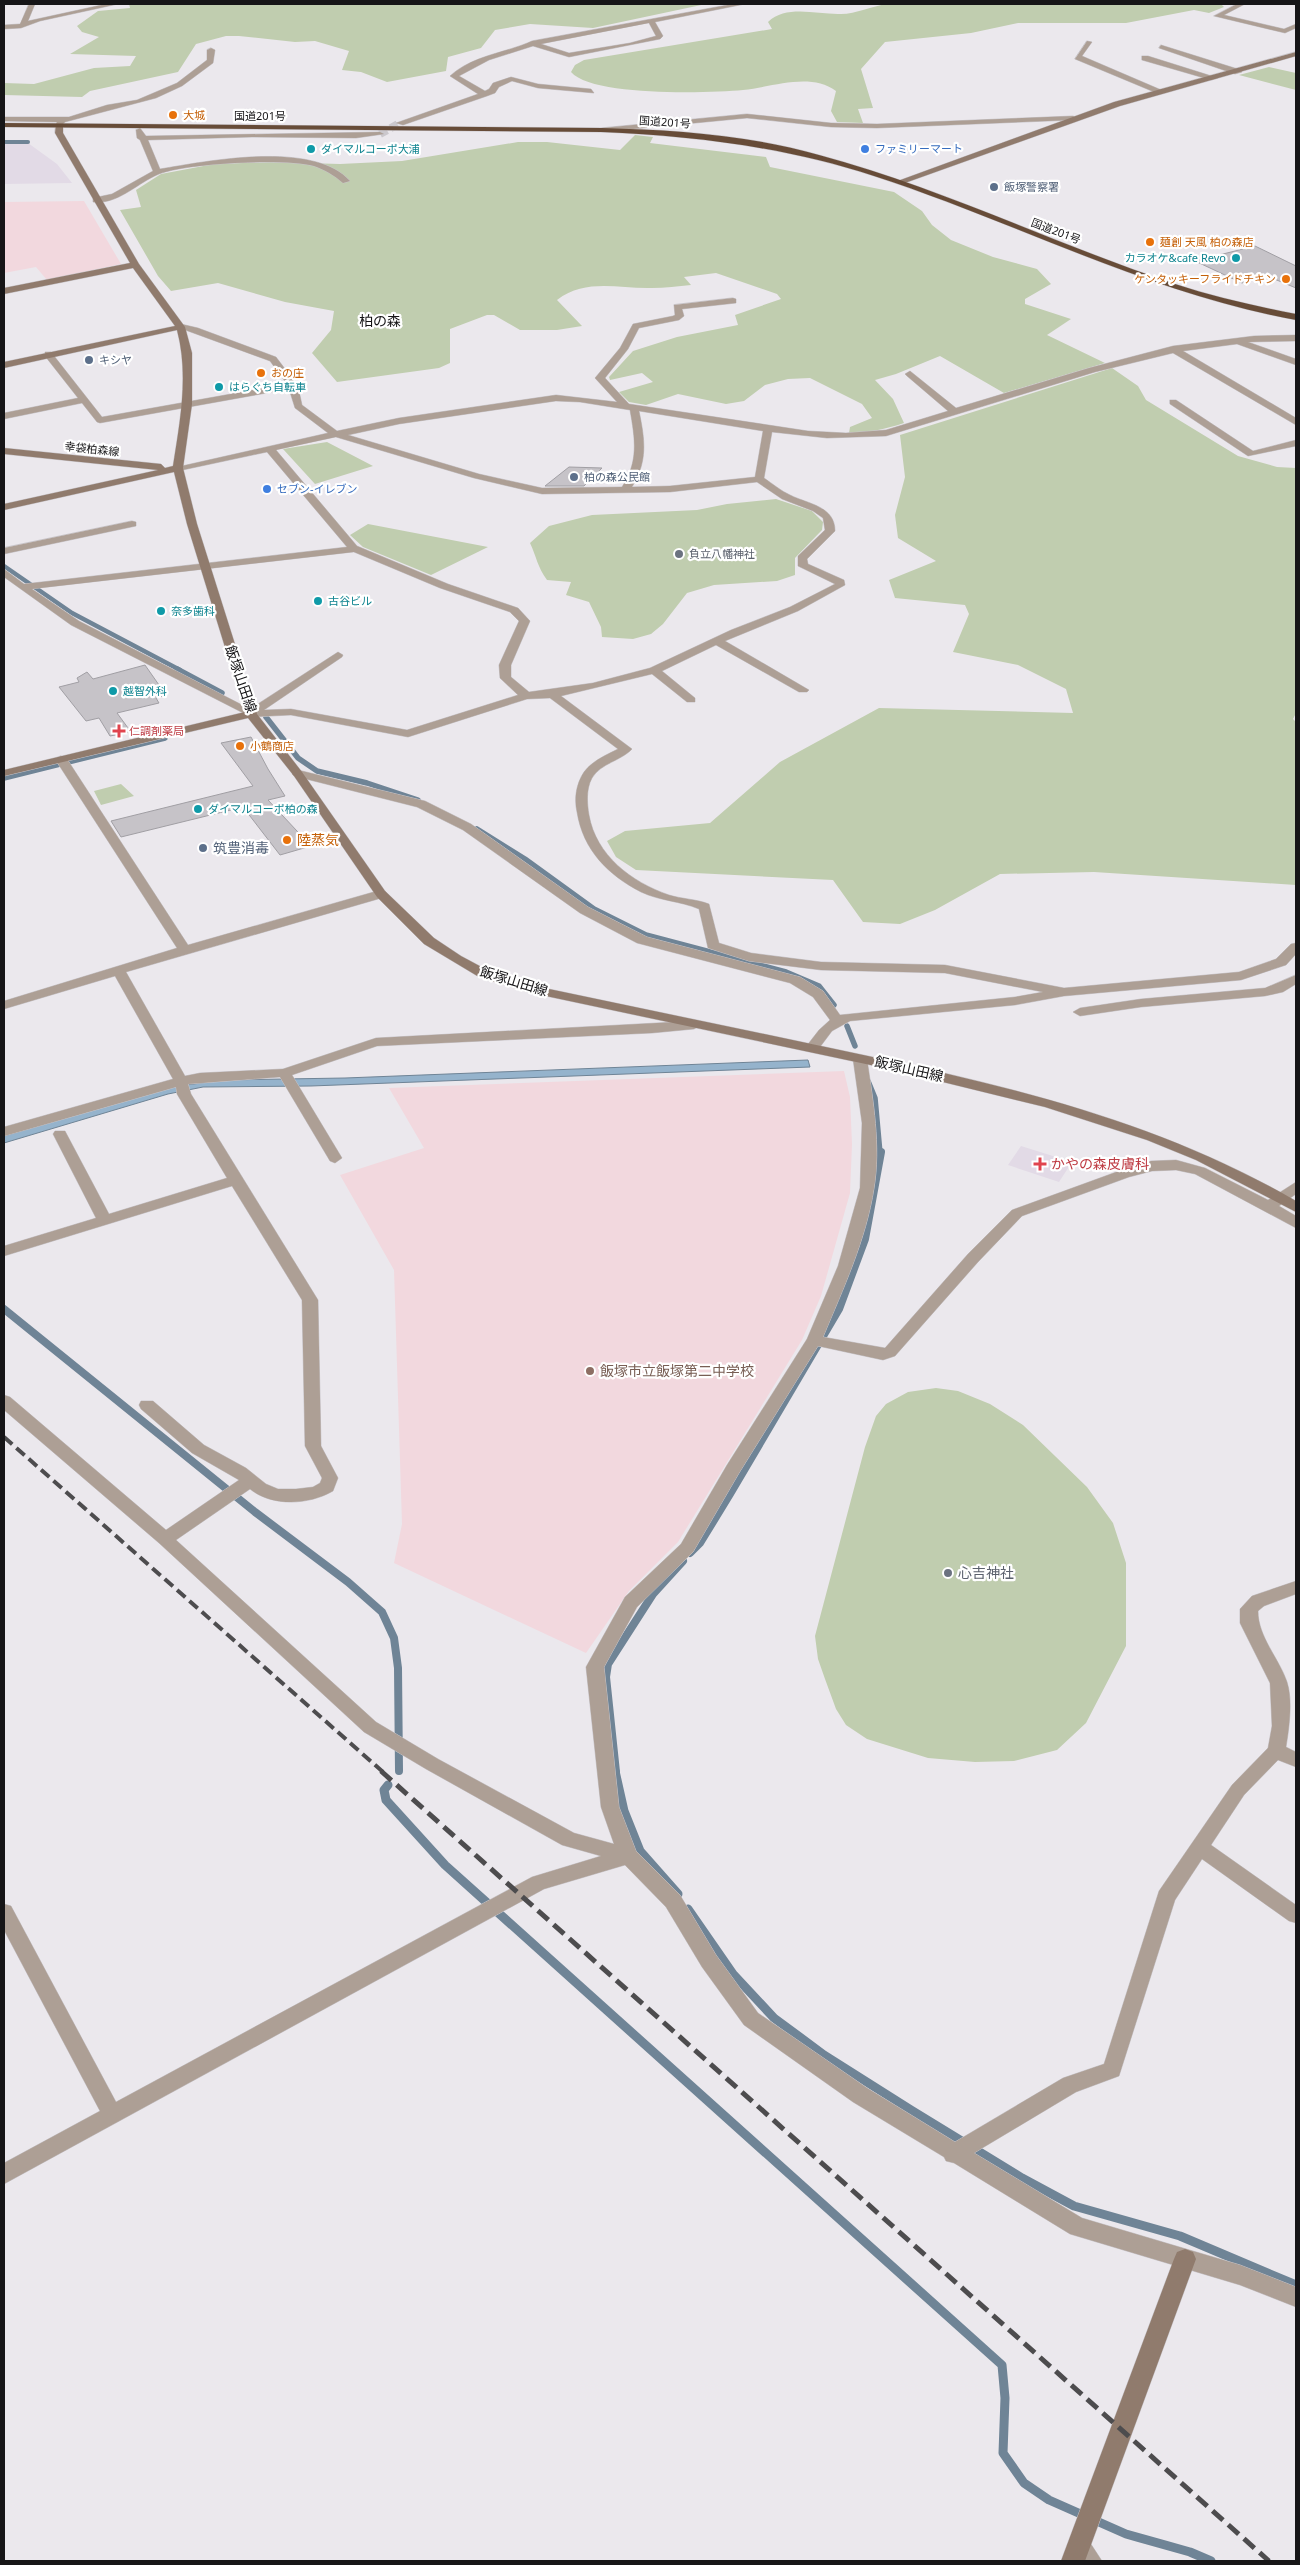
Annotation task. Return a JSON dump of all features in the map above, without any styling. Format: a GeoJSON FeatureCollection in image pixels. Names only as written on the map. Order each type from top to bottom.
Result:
{"type":"FeatureCollection","features":[{"type":"Feature","properties":{"kind":"highway","name":"国道201号"},"geometry":{"type":"LineString","coordinates":[[4,125],[60,123],[140,126],[602,130],[667,132],[774,147],[817,157],[899,182],[1068,248],[1213,298],[1296,317]]}},
{"type":"Feature","properties":{"kind":"street"},"geometry":{"type":"LineString","coordinates":[[24,25],[32,4]]}},
{"type":"Feature","properties":{"kind":"street"},"geometry":{"type":"LineString","coordinates":[[4,27],[24,25],[38,19],[115,4]]}},
{"type":"Feature","properties":{"kind":"street"},"geometry":{"type":"LineString","coordinates":[[484,94],[454,76],[469,66],[502,52],[532,43],[742,4]]}},
{"type":"Feature","properties":{"kind":"street"},"geometry":{"type":"LineString","coordinates":[[1242,4],[1217,16],[1285,32],[1296,26]]}},
{"type":"Feature","properties":{"kind":"street"},"geometry":{"type":"LineString","coordinates":[[532,43],[569,55],[630,46],[660,36],[651,20]]}},
{"type":"Feature","properties":{"kind":"street"},"geometry":{"type":"LineString","coordinates":[[1090,42],[1078,57],[1162,92]]}},
{"type":"Feature","properties":{"kind":"street"},"geometry":{"type":"LineString","coordinates":[[1161,47],[1238,72]]}},
{"type":"Feature","properties":{"kind":"street"},"geometry":{"type":"LineString","coordinates":[[4,119],[60,123],[112,106],[144,100],[188,80],[210,61],[211,50]]}},
{"type":"Feature","properties":{"kind":"street"},"geometry":{"type":"LineString","coordinates":[[899,182],[1074,118],[1296,54]]}},
{"type":"Feature","properties":{"kind":"street"},"geometry":{"type":"LineString","coordinates":[[1145,58],[1214,78]]}},
{"type":"Feature","properties":{"kind":"street"},"geometry":{"type":"LineString","coordinates":[[400,124],[492,91],[496,85],[511,79],[538,86],[591,91]]}},
{"type":"Feature","properties":{"kind":"street"},"geometry":{"type":"LineString","coordinates":[[602,130],[747,116],[831,124],[877,126],[1074,118]]}},
{"type":"Feature","properties":{"kind":"street"},"geometry":{"type":"LineString","coordinates":[[60,123],[58,133],[96,200],[135,265],[181,327],[188,353],[187,404],[178,468]]}},
{"type":"Feature","properties":{"kind":"street"},"geometry":{"type":"LineString","coordinates":[[140,126],[141,138],[158,172]]}},
{"type":"Feature","properties":{"kind":"street"},"geometry":{"type":"LineString","coordinates":[[141,138],[252,135],[356,136],[380,134]]}},
{"type":"Feature","properties":{"kind":"street"},"geometry":{"type":"LineString","coordinates":[[96,200],[115,196],[158,172],[213,162],[282,161],[317,165],[331,170],[346,181]]}},
{"type":"Feature","properties":{"kind":"street"},"geometry":{"type":"LineString","coordinates":[[4,291],[135,265]]}},
{"type":"Feature","properties":{"kind":"street"},"geometry":{"type":"LineString","coordinates":[[4,507],[335,434],[471,409],[556,398],[590,389],[624,349],[636,326],[676,318],[680,316],[677,307],[733,301]]}},
{"type":"Feature","properties":{"kind":"street"},"geometry":{"type":"LineString","coordinates":[[4,365],[48,354],[181,327],[195,330],[273,359],[293,386],[298,406],[335,434],[520,488],[542,491],[625,490],[698,487],[759,479],[786,497],[818,509],[827,517],[830,531],[802,558],[803,566],[840,582],[840,585],[794,609],[654,670],[552,694],[526,696],[408,734],[292,712],[251,714],[4,773]]}},
{"type":"Feature","properties":{"kind":"street"},"geometry":{"type":"LineString","coordinates":[[590,389],[630,407],[810,436],[853,437],[889,432],[1139,356],[1173,349],[1235,341],[1296,338]]}},
{"type":"Feature","properties":{"kind":"street"},"geometry":{"type":"LineString","coordinates":[[1235,341],[1296,362]]}},
{"type":"Feature","properties":{"kind":"street"},"geometry":{"type":"LineString","coordinates":[[1173,349],[1296,422]]}},
{"type":"Feature","properties":{"kind":"street"},"geometry":{"type":"LineString","coordinates":[[48,354],[100,420],[293,386]]}},
{"type":"Feature","properties":{"kind":"street"},"geometry":{"type":"LineString","coordinates":[[910,374],[954,411]]}},
{"type":"Feature","properties":{"kind":"street"},"geometry":{"type":"LineString","coordinates":[[590,389],[630,407]]}},
{"type":"Feature","properties":{"kind":"street"},"geometry":{"type":"LineString","coordinates":[[4,416],[84,400]]}},
{"type":"Feature","properties":{"kind":"street"},"geometry":{"type":"LineString","coordinates":[[1173,402],[1251,454],[1296,443]]}},
{"type":"Feature","properties":{"kind":"street"},"geometry":{"type":"LineString","coordinates":[[625,490],[641,461],[630,407]]}},
{"type":"Feature","properties":{"kind":"street"},"geometry":{"type":"LineString","coordinates":[[759,479],[768,429]]}},
{"type":"Feature","properties":{"kind":"street"},"geometry":{"type":"LineString","coordinates":[[269,448],[328,521],[356,549],[444,586],[514,610],[521,616],[524,621],[505,665],[506,678],[526,696]]}},
{"type":"Feature","properties":{"kind":"street","name":"幸袋柏森線"},"geometry":{"type":"LineString","coordinates":[[4,451],[131,466],[178,468]]}},
{"type":"Feature","properties":{"kind":"street","name":"飯塚山田線"},"geometry":{"type":"LineString","coordinates":[[178,468],[205,566],[251,714],[298,774],[381,894],[429,940],[456,960],[484,974],[527,988],[964,1082],[1090,1114],[1141,1132],[1192,1154],[1275,1202],[1296,1207]]}},
{"type":"Feature","properties":{"kind":"street"},"geometry":{"type":"LineString","coordinates":[[4,551],[132,524]]}},
{"type":"Feature","properties":{"kind":"street"},"geometry":{"type":"LineString","coordinates":[[22,587],[356,549]]}},
{"type":"Feature","properties":{"kind":"street"},"geometry":{"type":"LineString","coordinates":[[4,572],[22,587],[75,623],[251,714]]}},
{"type":"Feature","properties":{"kind":"street"},"geometry":{"type":"LineString","coordinates":[[718,641],[803,690]]}},
{"type":"Feature","properties":{"kind":"street"},"geometry":{"type":"LineString","coordinates":[[251,714],[338,655]]}},
{"type":"Feature","properties":{"kind":"street"},"geometry":{"type":"LineString","coordinates":[[654,670],[691,700]]}},
{"type":"Feature","properties":{"kind":"street"},"geometry":{"type":"LineString","coordinates":[[552,694],[626,749],[599,765],[586,777],[581,798],[584,829],[600,856],[616,870],[662,896],[696,903],[705,907],[713,945],[746,962],[809,987],[824,1001],[837,1020]]}},
{"type":"Feature","properties":{"kind":"street"},"geometry":{"type":"LineString","coordinates":[[61,759],[185,950]]}},
{"type":"Feature","properties":{"kind":"street"},"geometry":{"type":"LineString","coordinates":[[298,774],[421,804],[467,828],[537,875],[584,910],[642,940],[746,962],[945,969],[1064,992]]}},
{"type":"Feature","properties":{"kind":"street"},"geometry":{"type":"LineString","coordinates":[[4,1006],[185,950],[381,894]]}},
{"type":"Feature","properties":{"kind":"street"},"geometry":{"type":"LineString","coordinates":[[812,1048],[826,1027],[837,1020],[849,1017],[1015,1001],[1064,992],[1241,976],[1281,962],[1296,947]]}},
{"type":"Feature","properties":{"kind":"street"},"geometry":{"type":"LineString","coordinates":[[1281,962],[1296,970]]}},
{"type":"Feature","properties":{"kind":"street"},"geometry":{"type":"LineString","coordinates":[[118,970],[235,1180],[310,1300],[313,1446],[330,1478],[327,1487],[316,1493],[277,1495],[246,1483],[240,1472],[198,1449],[147,1405]]}},
{"type":"Feature","properties":{"kind":"street"},"geometry":{"type":"LineString","coordinates":[[1080,1012],[1141,1003],[1265,992],[1278,989],[1296,979]]}},
{"type":"Feature","properties":{"kind":"street"},"geometry":{"type":"LineString","coordinates":[[4,1132],[182,1086],[200,1077],[287,1079],[376,1042],[652,1029],[694,1025]]}},
{"type":"Feature","properties":{"kind":"street"},"geometry":{"type":"LineString","coordinates":[[860,1059],[869,1123],[870,1152],[867,1188],[845,1266],[820,1341],[732,1469],[687,1548],[631,1602],[595,1667],[610,1807],[628,1856],[673,1901],[709,1961],[751,2019],[860,2095],[953,2154],[1077,2227],[1240,2275],[1296,2296]]}},
{"type":"Feature","properties":{"kind":"street"},"geometry":{"type":"LineString","coordinates":[[287,1079],[335,1158]]}},
{"type":"Feature","properties":{"kind":"street"},"geometry":{"type":"LineString","coordinates":[[60,1134],[105,1220]]}},
{"type":"Feature","properties":{"kind":"street"},"geometry":{"type":"LineString","coordinates":[[820,1341],[883,1355],[890,1352],[973,1258],[1017,1212],[1151,1166],[1176,1165],[1200,1171],[1275,1202],[1296,1223]]}},
{"type":"Feature","properties":{"kind":"street"},"geometry":{"type":"LineString","coordinates":[[4,1251],[235,1180]]}},
{"type":"Feature","properties":{"kind":"street"},"geometry":{"type":"LineString","coordinates":[[1275,1202],[1296,1186]]}},
{"type":"Feature","properties":{"kind":"street"},"geometry":{"type":"LineString","coordinates":[[4,1401],[165,1539],[370,1727],[569,1839],[628,1856]]}},
{"type":"Feature","properties":{"kind":"street"},"geometry":{"type":"LineString","coordinates":[[165,1539],[246,1483]]}},
{"type":"Feature","properties":{"kind":"street"},"geometry":{"type":"LineString","coordinates":[[953,2154],[1070,2085],[1112,2070],[1166,1897],[1238,1790],[1276,1751],[1281,1726],[1279,1683],[1248,1623],[1249,1608],[1258,1600],[1296,1587]]}},
{"type":"Feature","properties":{"kind":"street"},"geometry":{"type":"LineString","coordinates":[[1276,1751],[1296,1760]]}},
{"type":"Feature","properties":{"kind":"street"},"geometry":{"type":"LineString","coordinates":[[1200,1847],[1296,1915]]}},
{"type":"Feature","properties":{"kind":"street"},"geometry":{"type":"LineString","coordinates":[[4,2174],[539,1884],[628,1856]]}},
{"type":"Feature","properties":{"kind":"street"},"geometry":{"type":"LineString","coordinates":[[4,1912],[112,2114]]}},
{"type":"Feature","properties":{"kind":"street"},"geometry":{"type":"LineString","coordinates":[[1084,2542],[1185,2259]]}},
{"type":"Feature","properties":{"kind":"shaded area"},"geometry":{"type":"Polygon","coordinates":[[[4,143],[28,143],[57,164],[72,183],[4,184],[4,143]]]}},
{"type":"Feature","properties":{"kind":"shaded area"},"geometry":{"type":"Polygon","coordinates":[[[84,201],[121,264],[47,280],[36,267],[4,273],[4,202],[84,201]]]}},
{"type":"Feature","properties":{"kind":"shaded area","name":"飯塚市立飯塚第二中学校"},"geometry":{"type":"Polygon","coordinates":[[[844,1071],[850,1097],[852,1144],[850,1193],[821,1296],[802,1340],[678,1542],[629,1591],[586,1653],[394,1563],[402,1524],[394,1270],[340,1175],[424,1148],[389,1088],[844,1071]]]}},
{"type":"Feature","properties":{"kind":"shaded area","name":"かやの森皮膚科"},"geometry":{"type":"Polygon","coordinates":[[[1021,1146],[1072,1162],[1059,1182],[1008,1165],[1021,1146]]]}},
{"type":"Feature","properties":{"kind":"green space"},"geometry":{"type":"Polygon","coordinates":[[[129,4],[706,4],[593,28],[530,24],[495,30],[481,48],[448,57],[446,71],[387,82],[361,72],[342,70],[349,51],[315,41],[295,42],[226,36],[196,44],[178,72],[90,91],[82,97],[4,95],[4,83],[34,84],[94,68],[130,66],[136,56],[70,54],[99,37],[82,32],[77,26],[98,11],[130,8],[129,4]]]}},
{"type":"Feature","properties":{"kind":"green space"},"geometry":{"type":"Polygon","coordinates":[[[887,4],[1221,4],[1224,7],[1209,13],[1194,10],[1126,23],[1018,23],[971,33],[885,42],[861,69],[873,108],[858,109],[863,123],[837,122],[831,111],[836,91],[826,85],[815,82],[791,82],[727,91],[653,92],[603,86],[583,80],[571,72],[575,65],[584,60],[772,29],[768,22],[784,13],[847,14],[887,4]]]}},
{"type":"Feature","properties":{"kind":"green space"},"geometry":{"type":"Polygon","coordinates":[[[1269,67],[1296,73],[1296,90],[1239,75],[1269,67]]]}},
{"type":"Feature","properties":{"kind":"green space"},"geometry":{"type":"Polygon","coordinates":[[[635,135],[653,137],[650,143],[766,157],[770,167],[894,192],[922,211],[932,225],[951,240],[993,257],[1037,269],[1051,284],[1025,299],[1025,304],[1071,319],[1047,335],[1105,363],[1004,393],[940,356],[896,374],[875,380],[893,399],[904,423],[884,429],[863,432],[849,433],[850,427],[872,418],[862,404],[810,378],[788,379],[765,385],[744,401],[726,404],[678,394],[646,405],[629,402],[619,392],[653,382],[642,373],[610,380],[609,377],[633,351],[677,337],[738,325],[735,315],[781,299],[777,294],[716,273],[684,277],[691,285],[652,288],[591,287],[568,293],[557,300],[582,326],[557,330],[520,330],[494,315],[487,315],[450,329],[450,363],[439,368],[337,382],[312,353],[331,330],[334,311],[285,302],[218,283],[171,291],[158,276],[120,210],[141,207],[136,190],[161,174],[214,164],[272,162],[340,164],[402,161],[518,142],[547,142],[620,150],[635,135]]]}},
{"type":"Feature","properties":{"kind":"green space"},"geometry":{"type":"Polygon","coordinates":[[[1112,368],[1138,386],[1146,400],[1238,456],[1277,467],[1296,468],[1296,713],[1293,719],[1296,722],[1296,885],[1094,872],[1000,874],[935,910],[900,924],[863,922],[833,880],[636,870],[616,857],[607,841],[625,831],[710,823],[780,762],[879,708],[1073,713],[1066,689],[1018,665],[953,652],[969,614],[965,605],[895,598],[889,580],[936,561],[898,538],[895,515],[905,477],[900,435],[1112,368]]]}},
{"type":"Feature","properties":{"kind":"green space"},"geometry":{"type":"Polygon","coordinates":[[[327,442],[373,466],[315,484],[283,449],[327,442]]]}},
{"type":"Feature","properties":{"kind":"green space"},"geometry":{"type":"Polygon","coordinates":[[[776,499],[812,511],[823,522],[822,530],[795,558],[795,575],[777,581],[714,585],[687,593],[663,624],[651,634],[633,639],[602,637],[601,627],[589,602],[566,595],[571,582],[547,580],[530,543],[549,526],[592,515],[697,510],[727,504],[776,499]]]}},
{"type":"Feature","properties":{"kind":"green space"},"geometry":{"type":"Polygon","coordinates":[[[368,524],[488,547],[431,575],[363,547],[350,535],[368,524]]]}},
{"type":"Feature","properties":{"kind":"green space"},"geometry":{"type":"Polygon","coordinates":[[[121,784],[134,796],[101,805],[94,791],[121,784]]]}},
{"type":"Feature","properties":{"kind":"green space"},"geometry":{"type":"Polygon","coordinates":[[[936,1388],[958,1391],[990,1404],[1023,1425],[1087,1487],[1113,1523],[1126,1563],[1126,1646],[1086,1723],[1057,1750],[1014,1761],[975,1762],[928,1758],[867,1739],[846,1725],[836,1709],[818,1659],[815,1636],[865,1447],[876,1416],[886,1404],[908,1392],[936,1388]]]}},
{"type":"Feature","properties":{"kind":"water"},"geometry":{"type":"Polygon","coordinates":[[[808,1060],[810,1067],[311,1086],[203,1087],[168,1094],[4,1143],[4,1136],[171,1087],[223,1080],[345,1078],[808,1060]]]}},
{"type":"Feature","properties":{"kind":"building"},"geometry":{"type":"Polygon","coordinates":[[[1255,246],[1296,266],[1296,288],[1267,276],[1242,283],[1195,261],[1255,246]]]}},
{"type":"Feature","properties":{"kind":"building","name":"柏の森公民館"},"geometry":{"type":"Polygon","coordinates":[[[569,467],[602,468],[584,486],[545,486],[569,467]]]}},
{"type":"Feature","properties":{"kind":"building","name":"越智外科"},"geometry":{"type":"Polygon","coordinates":[[[145,665],[166,695],[156,698],[159,703],[117,713],[131,732],[110,736],[99,718],[86,721],[59,687],[79,682],[77,678],[87,672],[93,679],[145,665]]]}},
{"type":"Feature","properties":{"kind":"building"},"geometry":{"type":"Polygon","coordinates":[[[251,737],[285,796],[268,800],[311,846],[280,855],[243,807],[121,837],[111,821],[253,786],[221,743],[251,737]]]}},
{"type":"Feature","properties":{"kind":"waterway"},"geometry":{"type":"LineString","coordinates":[[4,142],[28,142]]}},
{"type":"Feature","properties":{"kind":"waterway"},"geometry":{"type":"LineString","coordinates":[[4,566],[72,613],[180,670]]}},
{"type":"Feature","properties":{"kind":"waterway"},"geometry":{"type":"LineString","coordinates":[[177,669],[222,693]]}},
{"type":"Feature","properties":{"kind":"waterway"},"geometry":{"type":"LineString","coordinates":[[266,717],[298,758],[317,771],[367,783],[418,800]]}},
{"type":"Feature","properties":{"kind":"waterway"},"geometry":{"type":"LineString","coordinates":[[4,778],[165,738]]}},
{"type":"Feature","properties":{"kind":"waterway"},"geometry":{"type":"LineString","coordinates":[[477,829],[525,859],[594,909],[646,935],[786,972],[819,986],[834,1005]]}},
{"type":"Feature","properties":{"kind":"waterway"},"geometry":{"type":"LineString","coordinates":[[847,1026],[855,1046]]}},
{"type":"Feature","properties":{"kind":"waterway"},"geometry":{"type":"LineString","coordinates":[[868,1081],[875,1098],[880,1153]]}},
{"type":"Feature","properties":{"kind":"waterway"},"geometry":{"type":"LineString","coordinates":[[690,1553],[700,1543],[730,1494],[839,1309],[865,1239],[881,1152]]}},
{"type":"Feature","properties":{"kind":"waterway"},"geometry":{"type":"LineString","coordinates":[[4,1309],[255,1512],[348,1582],[382,1612],[394,1638],[398,1668],[399,1771]]}},
{"type":"Feature","properties":{"kind":"waterway"},"geometry":{"type":"LineString","coordinates":[[616,1772],[606,1677],[608,1664],[653,1594],[683,1561]]}},
{"type":"Feature","properties":{"kind":"waterway"},"geometry":{"type":"LineString","coordinates":[[615,1771],[624,1811],[640,1851],[678,1894]]}},
{"type":"Feature","properties":{"kind":"waterway"},"geometry":{"type":"LineString","coordinates":[[388,1785],[384,1790],[386,1800],[445,1865],[1002,2365],[1005,2398],[1003,2453],[1024,2483],[1049,2500],[1126,2534],[1190,2552],[1211,2561]]}},
{"type":"Feature","properties":{"kind":"waterway"},"geometry":{"type":"LineString","coordinates":[[688,1909],[733,1974],[774,2018],[824,2055],[911,2110],[1022,2178],[1074,2206],[1180,2236],[1296,2285]]}},
{"type":"Feature","properties":{"kind":"tunnel"},"geometry":{"type":"LineString","coordinates":[[380,134],[400,123]]}},
{"type":"Feature","properties":{"kind":"railway"},"geometry":{"type":"LineString","coordinates":[[4,1437],[383,1772]]}},
{"type":"Feature","properties":{"kind":"railway"},"geometry":{"type":"LineString","coordinates":[[381,1771],[1269,2561]]}},
{"type":"Feature","properties":{"kind":"place","name":"大城"},"geometry":{"type":"Point","coordinates":[173,115]}},
{"type":"Feature","properties":{"kind":"place","name":"ダイマルコーポ大浦"},"geometry":{"type":"Point","coordinates":[311,149]}},
{"type":"Feature","properties":{"kind":"place","name":"ファミリーマート"},"geometry":{"type":"Point","coordinates":[865,149]}},
{"type":"Feature","properties":{"kind":"place","name":"飯塚警察署"},"geometry":{"type":"Point","coordinates":[994,187]}},
{"type":"Feature","properties":{"kind":"place","name":"麺創 天風 柏の森店"},"geometry":{"type":"Point","coordinates":[1150,242]}},
{"type":"Feature","properties":{"kind":"place","name":"カラオケ&cafe Revo"},"geometry":{"type":"Point","coordinates":[1236,258]}},
{"type":"Feature","properties":{"kind":"place","name":"ケンタッキーフライドチキン"},"geometry":{"type":"Point","coordinates":[1286,279]}},
{"type":"Feature","properties":{"kind":"place","name":"キシヤ"},"geometry":{"type":"Point","coordinates":[89,360]}},
{"type":"Feature","properties":{"kind":"place","name":"おの庄"},"geometry":{"type":"Point","coordinates":[261,373]}},
{"type":"Feature","properties":{"kind":"place","name":"はらぐち自転車"},"geometry":{"type":"Point","coordinates":[219,387]}},
{"type":"Feature","properties":{"kind":"place","name":"柏の森公民館"},"geometry":{"type":"Point","coordinates":[574,477]}},
{"type":"Feature","properties":{"kind":"place","name":"セブン-イレブン"},"geometry":{"type":"Point","coordinates":[267,489]}},
{"type":"Feature","properties":{"kind":"place","name":"負立八幡神社"},"geometry":{"type":"Point","coordinates":[679,554]}},
{"type":"Feature","properties":{"kind":"place","name":"古谷ビル"},"geometry":{"type":"Point","coordinates":[318,601]}},
{"type":"Feature","properties":{"kind":"place","name":"奈多歯科"},"geometry":{"type":"Point","coordinates":[161,611]}},
{"type":"Feature","properties":{"kind":"place","name":"越智外科"},"geometry":{"type":"Point","coordinates":[113,691]}},
{"type":"Feature","properties":{"kind":"place","name":"仁調剤薬局"},"geometry":{"type":"Point","coordinates":[119,731]}},
{"type":"Feature","properties":{"kind":"place","name":"小鶴商店"},"geometry":{"type":"Point","coordinates":[240,746]}},
{"type":"Feature","properties":{"kind":"place","name":"ダイマルコーポ柏の森"},"geometry":{"type":"Point","coordinates":[198,809]}},
{"type":"Feature","properties":{"kind":"place","name":"陸蒸気"},"geometry":{"type":"Point","coordinates":[287,840]}},
{"type":"Feature","properties":{"kind":"place","name":"筑豊消毒"},"geometry":{"type":"Point","coordinates":[203,848]}},
{"type":"Feature","properties":{"kind":"place","name":"かやの森皮膚科"},"geometry":{"type":"Point","coordinates":[1040,1164]}},
{"type":"Feature","properties":{"kind":"place","name":"飯塚市立飯塚第二中学校"},"geometry":{"type":"Point","coordinates":[590,1371]}},
{"type":"Feature","properties":{"kind":"place","name":"心吉神社"},"geometry":{"type":"Point","coordinates":[948,1573]}},
{"type":"Feature","properties":{"kind":"district","name":"柏の森"},"geometry":{"type":"Point","coordinates":[380,321]}}]}
